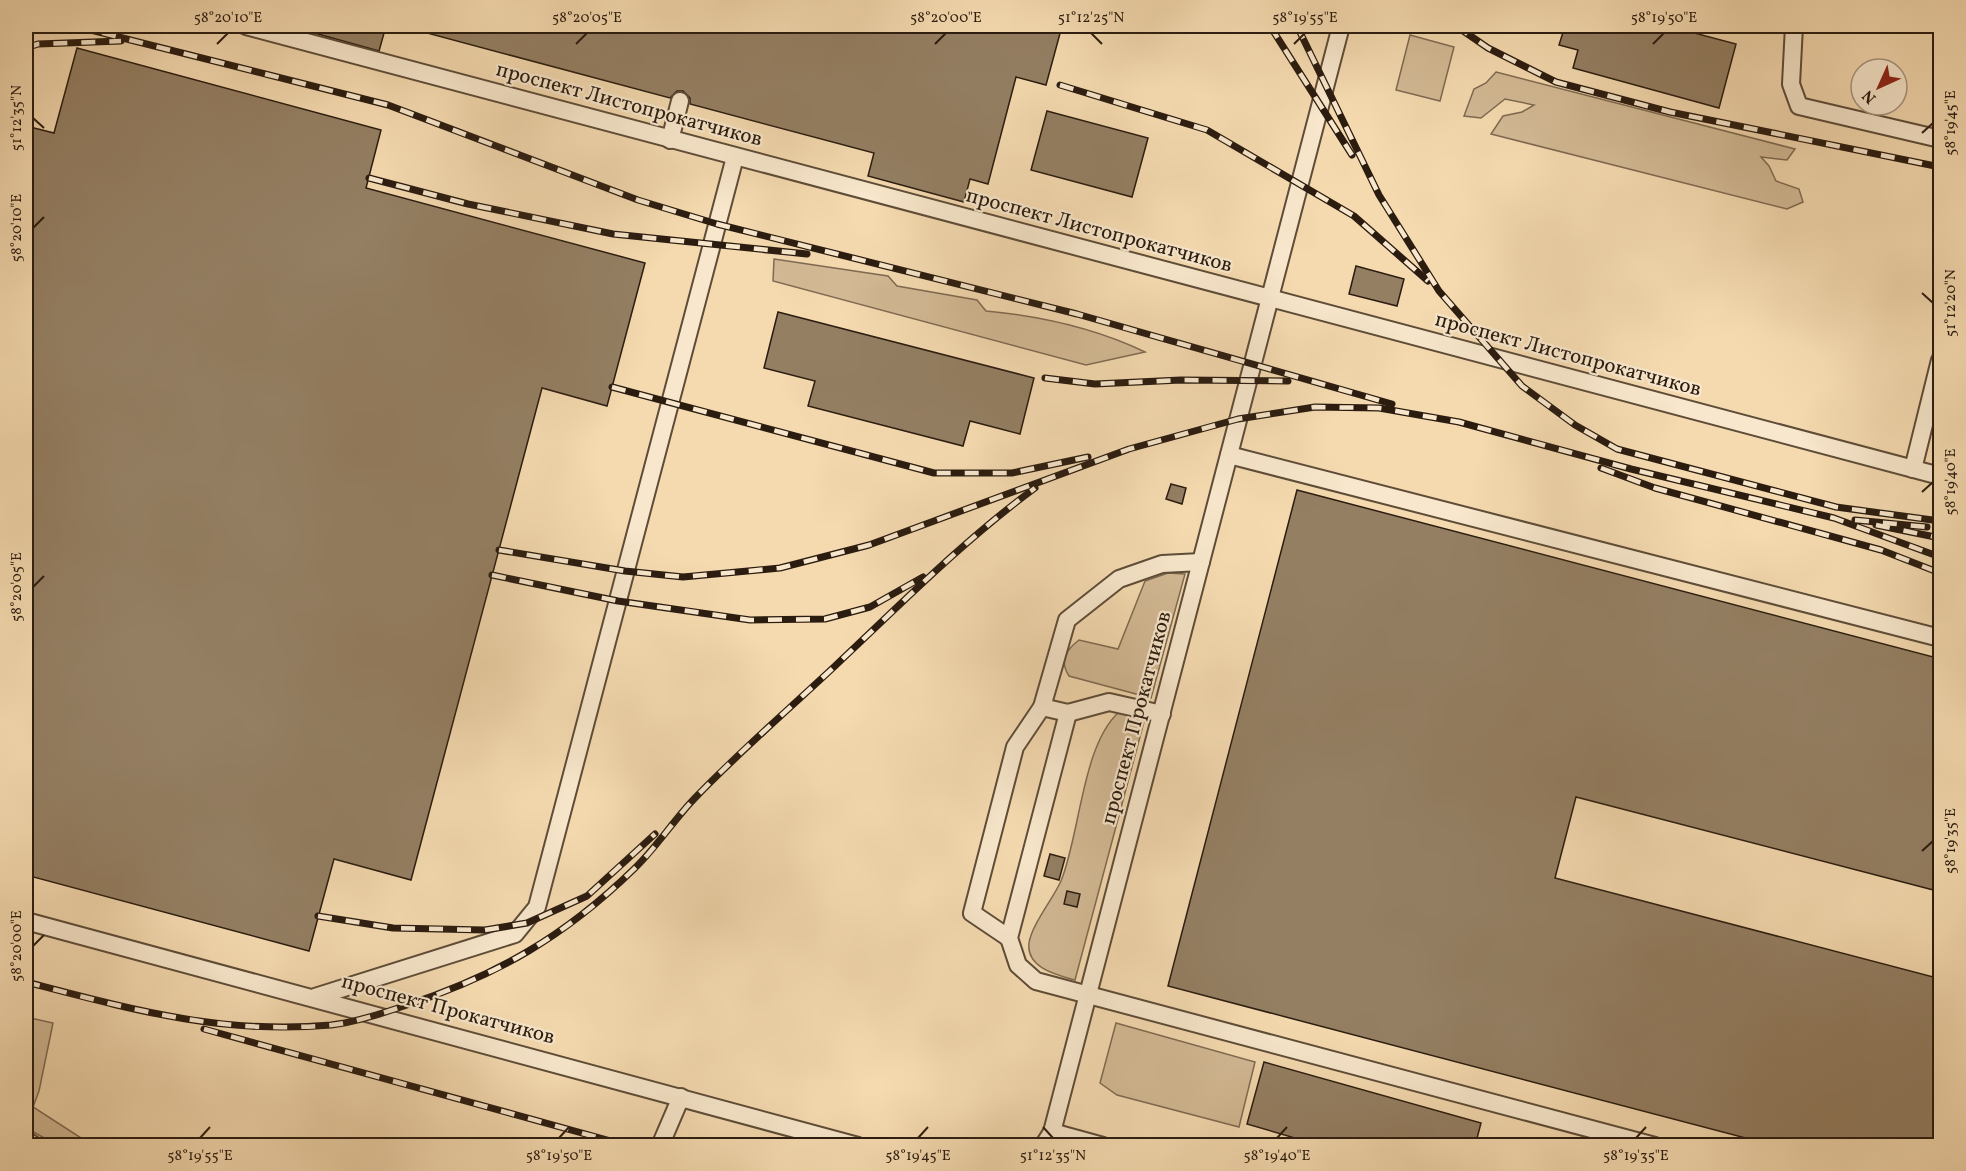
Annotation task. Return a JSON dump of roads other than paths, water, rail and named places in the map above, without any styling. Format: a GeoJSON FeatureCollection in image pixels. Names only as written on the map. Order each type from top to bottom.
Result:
{"type":"FeatureCollection","features":[{"type":"Feature","properties":{"kind":"street","name":"проспект Листопрокатчиков"},"geometry":{"type":"LineString","coordinates":[[246,26],[1941,476]]}},
{"type":"Feature","properties":{"kind":"street","name":"проспект Прокатчиков"},"geometry":{"type":"LineString","coordinates":[[1048,1139],[1088,996],[1341,26]]}},
{"type":"Feature","properties":{"kind":"street"},"geometry":{"type":"LineString","coordinates":[[1794,26],[1791,84],[1799,106],[1941,139]]}},
{"type":"Feature","properties":{"kind":"street"},"geometry":{"type":"LineString","coordinates":[[670,140],[680,101]]}},
{"type":"Feature","properties":{"kind":"street"},"geometry":{"type":"LineString","coordinates":[[315,997],[515,934],[537,907],[735,157]]}},
{"type":"Feature","properties":{"kind":"street"},"geometry":{"type":"LineString","coordinates":[[1913,469],[1941,360]]}},
{"type":"Feature","properties":{"kind":"street"},"geometry":{"type":"LineString","coordinates":[[1229,455],[1941,638]]}},
{"type":"Feature","properties":{"kind":"street"},"geometry":{"type":"LineString","coordinates":[[1009,938],[972,912],[1015,747],[1042,707],[1067,620],[1119,579],[1162,564],[1201,562]]}},
{"type":"Feature","properties":{"kind":"street"},"geometry":{"type":"LineString","coordinates":[[1042,707],[1068,713],[1109,702],[1162,714]]}},
{"type":"Feature","properties":{"kind":"street"},"geometry":{"type":"LineString","coordinates":[[1068,713],[1009,938],[1018,965],[1036,981],[1655,1146]]}},
{"type":"Feature","properties":{"kind":"street","name":"проспект Прокатчиков"},"geometry":{"type":"LineString","coordinates":[[26,921],[315,997],[858,1146]]}},
{"type":"Feature","properties":{"kind":"street"},"geometry":{"type":"LineString","coordinates":[[660,1146],[681,1097]]}},
{"type":"Feature","properties":{"kind":"street"},"geometry":{"type":"LineString","coordinates":[[1048,1139],[1103,1146]]}},
{"type":"Feature","properties":{"kind":"street"},"geometry":{"type":"LineString","coordinates":[[26,1140],[35,1146]]}},
{"type":"Feature","properties":{"kind":"railway"},"geometry":{"type":"LineString","coordinates":[[75,26],[388,105],[638,200],[717,224],[1077,314],[1392,404]]}},
{"type":"Feature","properties":{"kind":"railway"},"geometry":{"type":"LineString","coordinates":[[1270,26],[1352,155]]}},
{"type":"Feature","properties":{"kind":"railway"},"geometry":{"type":"LineString","coordinates":[[1297,26],[1379,195],[1439,291],[1522,386],[1575,425],[1617,449],[1836,507],[1940,521]]}},
{"type":"Feature","properties":{"kind":"railway"},"geometry":{"type":"LineString","coordinates":[[1456,26],[1488,48],[1556,82],[1670,112],[1940,167]]}},
{"type":"Feature","properties":{"kind":"railway"},"geometry":{"type":"LineString","coordinates":[[26,48],[38,44],[121,41]]}},
{"type":"Feature","properties":{"kind":"railway"},"geometry":{"type":"LineString","coordinates":[[1060,85],[1207,130],[1354,216],[1428,281]]}},
{"type":"Feature","properties":{"kind":"railway"},"geometry":{"type":"LineString","coordinates":[[369,178],[468,204],[613,234],[807,254]]}},
{"type":"Feature","properties":{"kind":"railway"},"geometry":{"type":"LineString","coordinates":[[1045,378],[1095,384],[1181,380],[1288,381]]}},
{"type":"Feature","properties":{"kind":"railway"},"geometry":{"type":"LineString","coordinates":[[612,387],[934,473],[1012,473],[1088,457]]}},
{"type":"Feature","properties":{"kind":"railway"},"geometry":{"type":"LineString","coordinates":[[499,550],[625,571],[683,577],[780,568],[869,545],[1129,449],[1238,419],[1315,407],[1379,408],[1459,422],[1631,469],[1834,518],[1940,557]]}},
{"type":"Feature","properties":{"kind":"railway"},"geometry":{"type":"LineString","coordinates":[[1601,468],[1655,488],[1881,550],[1940,573]]}},
{"type":"Feature","properties":{"kind":"railway"},"geometry":{"type":"LineString","coordinates":[[26,982],[102,1002],[176,1017],[214,1023],[291,1027],[331,1025],[370,1017],[471,981],[529,951],[556,934],[608,893],[642,861],[694,799],[746,748],[957,552],[1035,488]]}},
{"type":"Feature","properties":{"kind":"railway"},"geometry":{"type":"LineString","coordinates":[[1855,520],[1927,527]]}},
{"type":"Feature","properties":{"kind":"railway"},"geometry":{"type":"LineString","coordinates":[[1876,525],[1940,538]]}},
{"type":"Feature","properties":{"kind":"railway"},"geometry":{"type":"LineString","coordinates":[[492,575],[618,601],[750,620],[825,619],[870,607],[923,577]]}},
{"type":"Feature","properties":{"kind":"railway"},"geometry":{"type":"LineString","coordinates":[[318,916],[393,928],[485,930],[527,923],[587,896],[655,834]]}},
{"type":"Feature","properties":{"kind":"railway"},"geometry":{"type":"LineString","coordinates":[[204,1029],[629,1146]]}}]}
